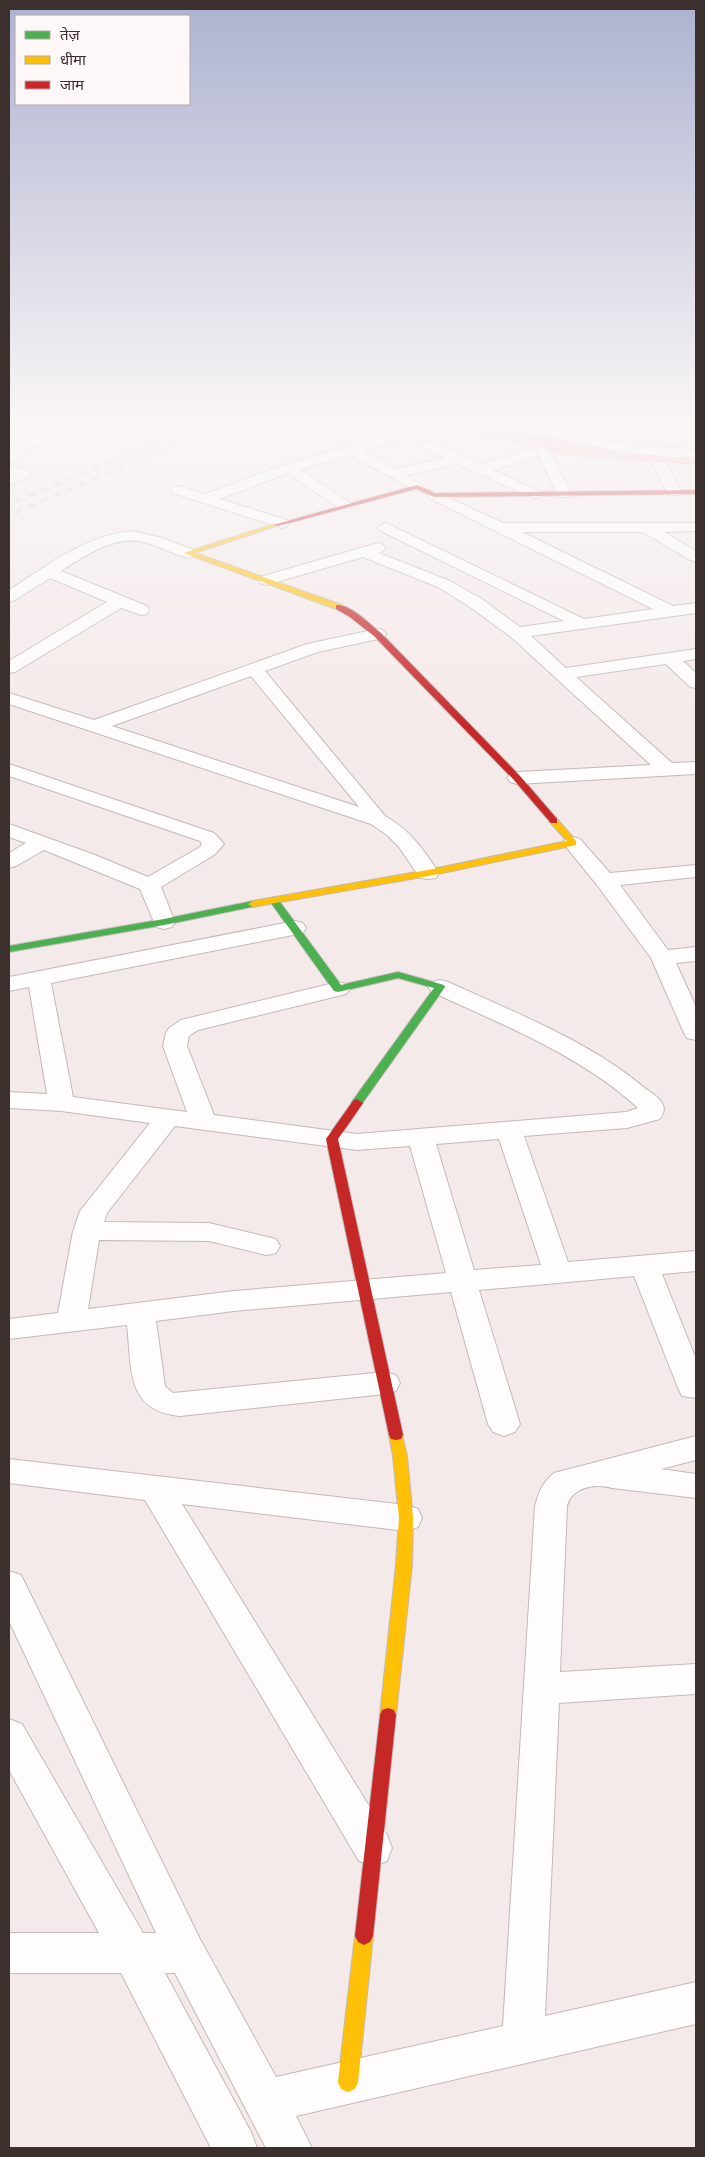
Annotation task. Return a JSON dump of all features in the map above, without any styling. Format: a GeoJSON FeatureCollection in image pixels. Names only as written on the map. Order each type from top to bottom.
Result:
{"type":"FeatureCollection","features":[{"type":"Feature","properties":{"kind":"street"},"geometry":{"type":"LineString","coordinates":[[188,552],[280,524]]}},
{"type":"Feature","properties":{"kind":"street"},"geometry":{"type":"LineString","coordinates":[[491,524],[672,612]]}},
{"type":"Feature","properties":{"kind":"street"},"geometry":{"type":"LineString","coordinates":[[386,528],[582,624]]}},
{"type":"Feature","properties":{"kind":"street"},"geometry":{"type":"LineString","coordinates":[[500,528],[696,528]]}},
{"type":"Feature","properties":{"kind":"street"},"geometry":{"type":"LineString","coordinates":[[649,528],[696,557]]}},
{"type":"Feature","properties":{"kind":"street"},"geometry":{"type":"LineString","coordinates":[[9,597],[90,548],[120,536],[141,536],[334,604],[353,615],[377,634],[517,778],[605,880],[662,957],[696,1033]]}},
{"type":"Feature","properties":{"kind":"street"},"geometry":{"type":"LineString","coordinates":[[266,580],[410,540]]}},
{"type":"Feature","properties":{"kind":"street"},"geometry":{"type":"LineString","coordinates":[[363,552],[444,584],[465,595],[516,634],[667,769]]}},
{"type":"Feature","properties":{"kind":"street"},"geometry":{"type":"LineString","coordinates":[[50,572],[141,610]]}},
{"type":"Feature","properties":{"kind":"street"},"geometry":{"type":"LineString","coordinates":[[9,668],[120,601]]}},
{"type":"Feature","properties":{"kind":"street"},"geometry":{"type":"LineString","coordinates":[[516,634],[696,608]]}},
{"type":"Feature","properties":{"kind":"street"},"geometry":{"type":"LineString","coordinates":[[94,726],[313,648],[377,634]]}},
{"type":"Feature","properties":{"kind":"street"},"geometry":{"type":"LineString","coordinates":[[560,674],[696,654]]}},
{"type":"Feature","properties":{"kind":"street"},"geometry":{"type":"LineString","coordinates":[[670,658],[696,684]]}},
{"type":"Feature","properties":{"kind":"street"},"geometry":{"type":"LineString","coordinates":[[254,669],[366,803],[378,820]]}},
{"type":"Feature","properties":{"kind":"street"},"geometry":{"type":"LineString","coordinates":[[9,698],[378,820],[408,841],[428,872]]}},
{"type":"Feature","properties":{"kind":"street"},"geometry":{"type":"LineString","coordinates":[[517,778],[696,768]]}},
{"type":"Feature","properties":{"kind":"street"},"geometry":{"type":"LineString","coordinates":[[9,770],[207,837],[214,844],[207,851],[150,885]]}},
{"type":"Feature","properties":{"kind":"street"},"geometry":{"type":"LineString","coordinates":[[9,788],[29,776]]}},
{"type":"Feature","properties":{"kind":"street"},"geometry":{"type":"LineString","coordinates":[[9,830],[88,859],[150,885],[164,922]]}},
{"type":"Feature","properties":{"kind":"street"},"geometry":{"type":"LineString","coordinates":[[9,862],[43,842]]}},
{"type":"Feature","properties":{"kind":"street"},"geometry":{"type":"LineString","coordinates":[[9,949],[164,922],[574,843]]}},
{"type":"Feature","properties":{"kind":"street"},"geometry":{"type":"LineString","coordinates":[[605,880],[696,870]]}},
{"type":"Feature","properties":{"kind":"street"},"geometry":{"type":"LineString","coordinates":[[274,900],[338,989]]}},
{"type":"Feature","properties":{"kind":"street"},"geometry":{"type":"LineString","coordinates":[[9,984],[295,928]]}},
{"type":"Feature","properties":{"kind":"street"},"geometry":{"type":"LineString","coordinates":[[662,957],[696,954]]}},
{"type":"Feature","properties":{"kind":"street"},"geometry":{"type":"LineString","coordinates":[[9,1100],[61,1103],[357,1142],[627,1120],[651,1113],[651,1106],[587,1059],[563,1045],[440,987],[398,975],[190,1026],[178,1033],[175,1046],[203,1121]]}},
{"type":"Feature","properties":{"kind":"street"},"geometry":{"type":"LineString","coordinates":[[39,978],[61,1103]]}},
{"type":"Feature","properties":{"kind":"street"},"geometry":{"type":"LineString","coordinates":[[348,2082],[404,1565],[406,1518],[400,1456],[366,1290],[332,1139],[440,987]]}},
{"type":"Feature","properties":{"kind":"street"},"geometry":{"type":"LineString","coordinates":[[71,1320],[87,1231],[94,1211],[168,1117]]}},
{"type":"Feature","properties":{"kind":"street"},"geometry":{"type":"LineString","coordinates":[[508,1130],[558,1273]]}},
{"type":"Feature","properties":{"kind":"street"},"geometry":{"type":"LineString","coordinates":[[422,1138],[504,1424]]}},
{"type":"Feature","properties":{"kind":"street"},"geometry":{"type":"LineString","coordinates":[[87,1231],[159,1229],[208,1232],[266,1246]]}},
{"type":"Feature","properties":{"kind":"street"},"geometry":{"type":"LineString","coordinates":[[9,1329],[234,1301],[696,1261]]}},
{"type":"Feature","properties":{"kind":"street"},"geometry":{"type":"LineString","coordinates":[[644,1265],[686,1341],[693,1388]]}},
{"type":"Feature","properties":{"kind":"street"},"geometry":{"type":"LineString","coordinates":[[140,1312],[150,1387],[154,1396],[166,1404],[180,1405],[385,1383]]}},
{"type":"Feature","properties":{"kind":"street"},"geometry":{"type":"LineString","coordinates":[[523,2042],[551,1506],[555,1491],[565,1482],[696,1448]]}},
{"type":"Feature","properties":{"kind":"street"},"geometry":{"type":"LineString","coordinates":[[9,1471],[406,1518]]}},
{"type":"Feature","properties":{"kind":"street"},"geometry":{"type":"LineString","coordinates":[[596,1474],[696,1486]]}},
{"type":"Feature","properties":{"kind":"street"},"geometry":{"type":"LineString","coordinates":[[155,1488],[373,1848]]}},
{"type":"Feature","properties":{"kind":"street"},"geometry":{"type":"LineString","coordinates":[[9,1585],[186,1954],[290,2148]]}},
{"type":"Feature","properties":{"kind":"street"},"geometry":{"type":"LineString","coordinates":[[542,1689],[696,1679]]}},
{"type":"Feature","properties":{"kind":"street"},"geometry":{"type":"LineString","coordinates":[[9,1735],[132,1953],[235,2148]]}},
{"type":"Feature","properties":{"kind":"street"},"geometry":{"type":"LineString","coordinates":[[9,1953],[186,1954]]}},
{"type":"Feature","properties":{"kind":"street"},"geometry":{"type":"LineString","coordinates":[[266,2101],[696,2003]]}},
{"type":"Feature","properties":{"kind":"traffic: fast"},"geometry":{"type":"LineString","coordinates":[[274,900],[338,989],[398,975],[440,987],[357,1103]]}},
{"type":"Feature","properties":{"kind":"traffic: fast"},"geometry":{"type":"LineString","coordinates":[[9,949],[164,922],[253,904]]}},
{"type":"Feature","properties":{"kind":"traffic: slow"},"geometry":{"type":"LineString","coordinates":[[276,525],[188,553],[339,607]]}},
{"type":"Feature","properties":{"kind":"traffic: slow"},"geometry":{"type":"LineString","coordinates":[[253,904],[428,873],[573,843],[554,821]]}},
{"type":"Feature","properties":{"kind":"traffic: slow"},"geometry":{"type":"LineString","coordinates":[[388,1715],[404,1565],[406,1518],[396,1435]]}},
{"type":"Feature","properties":{"kind":"traffic: slow"},"geometry":{"type":"LineString","coordinates":[[348,2082],[364,1936]]}},
{"type":"Feature","properties":{"kind":"traffic: jam"},"geometry":{"type":"LineString","coordinates":[[276,525],[281,524]]}},
{"type":"Feature","properties":{"kind":"traffic: jam"},"geometry":{"type":"LineString","coordinates":[[339,607],[353,615],[377,634],[517,778],[554,821]]}},
{"type":"Feature","properties":{"kind":"traffic: jam"},"geometry":{"type":"LineString","coordinates":[[357,1103],[332,1139],[396,1435]]}},
{"type":"Feature","properties":{"kind":"traffic: jam"},"geometry":{"type":"LineString","coordinates":[[364,1936],[388,1715]]}}]}
